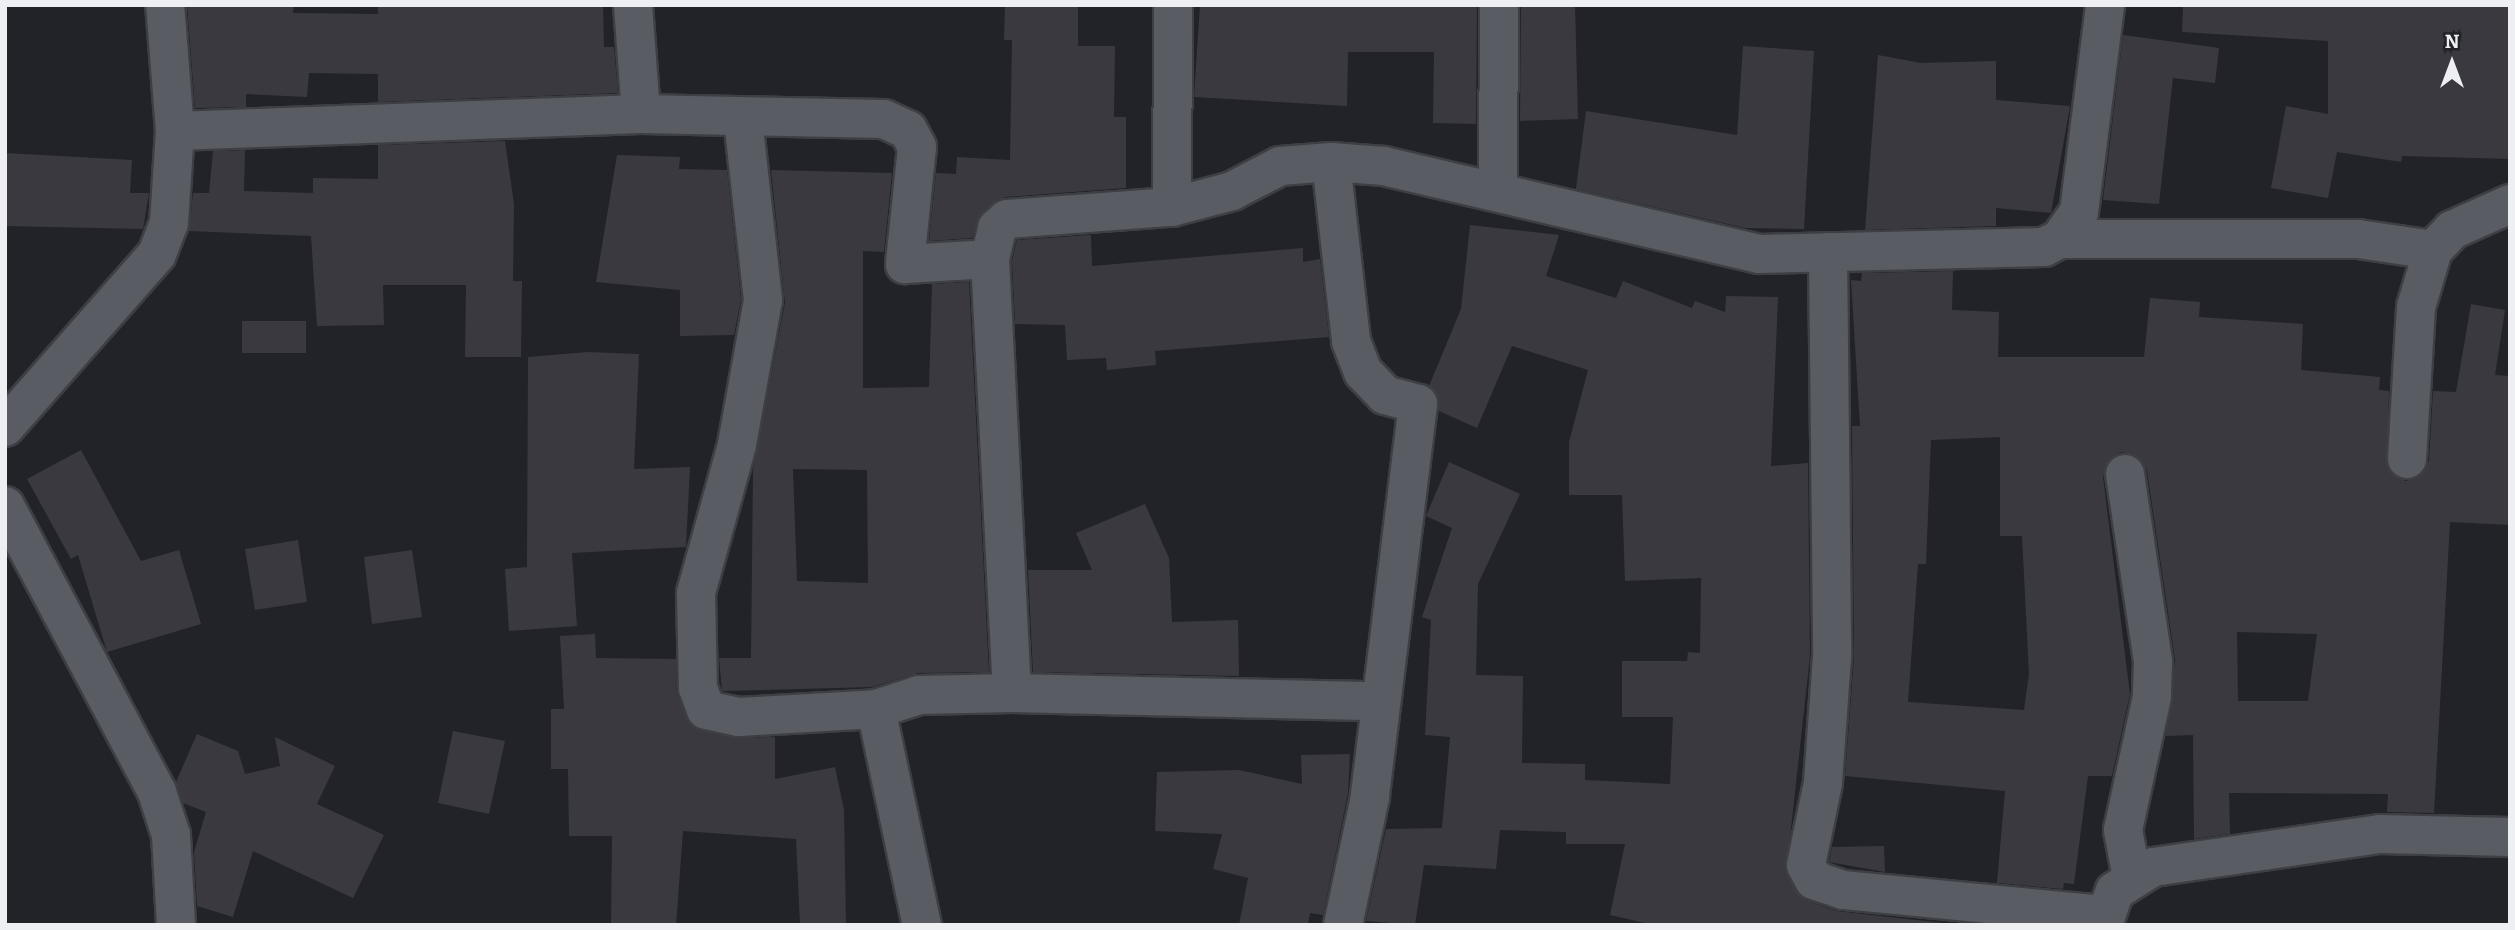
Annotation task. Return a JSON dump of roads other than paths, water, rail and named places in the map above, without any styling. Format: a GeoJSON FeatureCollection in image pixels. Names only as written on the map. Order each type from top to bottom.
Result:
{"type":"FeatureCollection","features":[{"type":"Feature","properties":{"kind":"street"},"geometry":{"type":"LineString","coordinates":[[5,427],[157,254],[176,193],[175,131],[165,5]]}},
{"type":"Feature","properties":{"kind":"street"},"geometry":{"type":"LineString","coordinates":[[633,5],[641,114]]}},
{"type":"Feature","properties":{"kind":"street"},"geometry":{"type":"LineString","coordinates":[[1172,207],[1173,5]]}},
{"type":"Feature","properties":{"kind":"street"},"geometry":{"type":"LineString","coordinates":[[1498,190],[1499,5]]}},
{"type":"Feature","properties":{"kind":"street"},"geometry":{"type":"LineString","coordinates":[[2060,239],[2079,212],[2105,5]]}},
{"type":"Feature","properties":{"kind":"street"},"geometry":{"type":"LineString","coordinates":[[175,131],[641,114],[884,119],[908,130],[917,147],[905,264],[990,259]]}},
{"type":"Feature","properties":{"kind":"street"},"geometry":{"type":"LineString","coordinates":[[737,117],[744,128],[763,300],[740,432],[697,584],[698,688],[706,710],[724,718],[876,709],[919,695],[1012,693],[1377,701]]}},
{"type":"Feature","properties":{"kind":"street"},"geometry":{"type":"LineString","coordinates":[[1331,162],[1355,351],[1363,372],[1385,395],[1418,404],[1377,701],[1370,797],[1343,925]]}},
{"type":"Feature","properties":{"kind":"street"},"geometry":{"type":"LineString","coordinates":[[1012,693],[990,259],[997,228],[1007,219],[1172,207],[1232,191],[1280,166],[1331,162],[1384,166],[1498,190],[1723,248],[1828,252],[2026,250],[2060,239],[2358,239],[2433,250]]}},
{"type":"Feature","properties":{"kind":"street"},"geometry":{"type":"LineString","coordinates":[[2407,459],[2416,307],[2433,250],[2452,230],[2510,204]]}},
{"type":"Feature","properties":{"kind":"street"},"geometry":{"type":"LineString","coordinates":[[1828,252],[1832,657],[1823,783],[1806,864],[1814,880],[1843,890],[2104,920],[2115,891],[2153,867],[2380,834],[2510,837]]}},
{"type":"Feature","properties":{"kind":"street"},"geometry":{"type":"LineString","coordinates":[[2125,474],[2153,662],[2152,697],[2123,830],[2132,878]]}},
{"type":"Feature","properties":{"kind":"street"},"geometry":{"type":"LineString","coordinates":[[5,506],[157,792],[171,835],[176,925]]}},
{"type":"Feature","properties":{"kind":"street"},"geometry":{"type":"LineString","coordinates":[[876,709],[922,925]]}}]}
